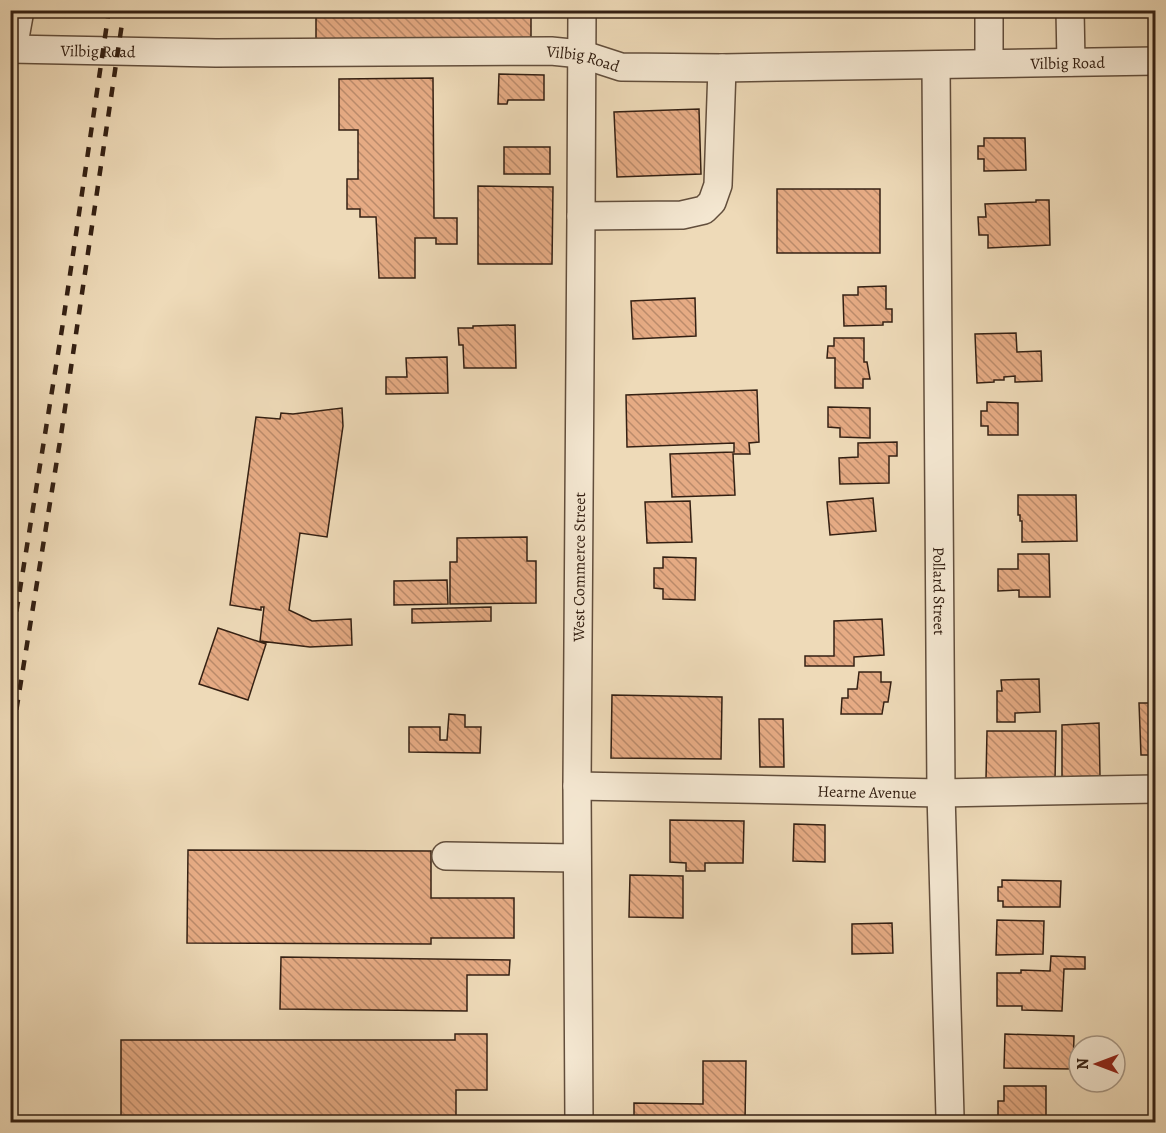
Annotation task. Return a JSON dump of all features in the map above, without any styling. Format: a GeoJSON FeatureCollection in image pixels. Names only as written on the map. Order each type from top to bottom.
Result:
{"type":"FeatureCollection","features":[{"type":"Feature","properties":{"kind":"street"},"geometry":{"type":"LineString","coordinates":[[12,49],[20,10]]}},
{"type":"Feature","properties":{"kind":"street","name":"West Commerce Street"},"geometry":{"type":"LineString","coordinates":[[579,1122],[577,786],[582,10]]}},
{"type":"Feature","properties":{"kind":"street"},"geometry":{"type":"LineString","coordinates":[[989,10],[989,63]]}},
{"type":"Feature","properties":{"kind":"street"},"geometry":{"type":"LineString","coordinates":[[1070,10],[1071,62]]}},
{"type":"Feature","properties":{"kind":"street","name":"Vilbig Road"},"geometry":{"type":"LineString","coordinates":[[12,49],[216,53],[551,51],[581,54],[621,67],[722,68],[1155,61]]}},
{"type":"Feature","properties":{"kind":"street","name":"Pollard Street"},"geometry":{"type":"LineString","coordinates":[[936,65],[941,793],[950,1117]]}},
{"type":"Feature","properties":{"kind":"street"},"geometry":{"type":"LineString","coordinates":[[581,216],[682,215],[704,210],[712,202],[718,185],[722,68]]}},
{"type":"Feature","properties":{"kind":"street","name":"Hearne Avenue"},"geometry":{"type":"LineString","coordinates":[[577,786],[941,793],[1155,789]]}},
{"type":"Feature","properties":{"kind":"street"},"geometry":{"type":"LineString","coordinates":[[446,856],[577,858]]}},
{"type":"Feature","properties":{"kind":"building"},"geometry":{"type":"Polygon","coordinates":[[[316,10],[531,10],[531,39],[316,39],[316,10]]]}},
{"type":"Feature","properties":{"kind":"building"},"geometry":{"type":"Polygon","coordinates":[[[499,74],[544,75],[544,100],[508,100],[507,104],[498,104],[499,74]]]}},
{"type":"Feature","properties":{"kind":"building"},"geometry":{"type":"Polygon","coordinates":[[[433,78],[434,218],[457,218],[457,244],[436,244],[436,238],[415,238],[415,278],[379,278],[376,217],[360,217],[360,209],[347,209],[347,179],[358,179],[358,130],[339,130],[339,79],[433,78]]]}},
{"type":"Feature","properties":{"kind":"building"},"geometry":{"type":"Polygon","coordinates":[[[699,109],[701,174],[617,177],[614,112],[699,109]]]}},
{"type":"Feature","properties":{"kind":"building"},"geometry":{"type":"Polygon","coordinates":[[[984,138],[1025,138],[1026,170],[984,171],[984,159],[978,159],[978,146],[984,146],[984,138]]]}},
{"type":"Feature","properties":{"kind":"building"},"geometry":{"type":"Polygon","coordinates":[[[504,147],[550,147],[550,174],[504,174],[504,147]]]}},
{"type":"Feature","properties":{"kind":"building"},"geometry":{"type":"Polygon","coordinates":[[[478,186],[553,187],[552,264],[478,264],[478,186]]]}},
{"type":"Feature","properties":{"kind":"building"},"geometry":{"type":"Polygon","coordinates":[[[777,189],[880,189],[880,253],[777,253],[777,189]]]}},
{"type":"Feature","properties":{"kind":"building"},"geometry":{"type":"Polygon","coordinates":[[[1036,200],[1049,200],[1050,245],[988,248],[988,235],[979,235],[978,217],[986,217],[985,204],[1036,202],[1036,200]]]}},
{"type":"Feature","properties":{"kind":"building"},"geometry":{"type":"Polygon","coordinates":[[[886,286],[886,309],[892,309],[892,322],[883,322],[883,325],[844,326],[843,295],[858,295],[858,287],[886,286]]]}},
{"type":"Feature","properties":{"kind":"building"},"geometry":{"type":"Polygon","coordinates":[[[695,298],[696,336],[633,339],[631,301],[695,298]]]}},
{"type":"Feature","properties":{"kind":"building"},"geometry":{"type":"Polygon","coordinates":[[[515,325],[516,368],[464,368],[463,345],[459,345],[458,328],[515,325]]]}},
{"type":"Feature","properties":{"kind":"building"},"geometry":{"type":"Polygon","coordinates":[[[1016,333],[1017,352],[1041,351],[1042,381],[1015,382],[1015,376],[1004,377],[1004,380],[994,380],[994,382],[977,383],[975,334],[1016,333]]]}},
{"type":"Feature","properties":{"kind":"building"},"geometry":{"type":"Polygon","coordinates":[[[834,338],[864,338],[864,362],[867,362],[870,379],[863,379],[863,388],[835,388],[835,358],[827,358],[828,346],[834,346],[834,338]]]}},
{"type":"Feature","properties":{"kind":"building"},"geometry":{"type":"Polygon","coordinates":[[[447,357],[448,393],[386,394],[386,377],[407,377],[406,358],[447,357]]]}},
{"type":"Feature","properties":{"kind":"building"},"geometry":{"type":"Polygon","coordinates":[[[757,390],[759,442],[749,443],[750,454],[733,454],[735,495],[672,497],[670,454],[734,452],[734,443],[627,447],[626,395],[757,390]]]}},
{"type":"Feature","properties":{"kind":"building"},"geometry":{"type":"Polygon","coordinates":[[[987,402],[1018,403],[1018,435],[988,435],[988,426],[981,426],[981,411],[987,411],[987,402]]]}},
{"type":"Feature","properties":{"kind":"building"},"geometry":{"type":"Polygon","coordinates":[[[828,407],[870,408],[870,438],[840,437],[840,428],[828,427],[828,407]]]}},
{"type":"Feature","properties":{"kind":"building"},"geometry":{"type":"Polygon","coordinates":[[[342,408],[343,426],[327,537],[300,533],[289,610],[312,621],[351,619],[352,645],[310,647],[260,641],[264,607],[261,607],[261,610],[230,605],[256,417],[280,419],[281,413],[293,414],[342,408]]]}},
{"type":"Feature","properties":{"kind":"building"},"geometry":{"type":"Polygon","coordinates":[[[897,442],[897,456],[889,456],[889,483],[840,484],[839,458],[858,457],[858,443],[897,442]]]}},
{"type":"Feature","properties":{"kind":"building"},"geometry":{"type":"Polygon","coordinates":[[[1018,495],[1076,495],[1077,541],[1022,542],[1018,495]]]}},
{"type":"Feature","properties":{"kind":"building"},"geometry":{"type":"Polygon","coordinates":[[[873,498],[876,531],[830,535],[827,502],[873,498]]]}},
{"type":"Feature","properties":{"kind":"building"},"geometry":{"type":"Polygon","coordinates":[[[690,501],[692,542],[647,543],[645,502],[690,501]]]}},
{"type":"Feature","properties":{"kind":"building"},"geometry":{"type":"Polygon","coordinates":[[[527,537],[527,561],[536,561],[536,603],[450,604],[450,562],[457,562],[457,538],[527,537]]]}},
{"type":"Feature","properties":{"kind":"building"},"geometry":{"type":"Polygon","coordinates":[[[1018,554],[1049,554],[1050,597],[1019,597],[1019,590],[998,591],[998,569],[1018,569],[1018,554]]]}},
{"type":"Feature","properties":{"kind":"building"},"geometry":{"type":"Polygon","coordinates":[[[663,557],[696,558],[695,600],[663,599],[663,589],[654,588],[654,568],[663,568],[663,557]]]}},
{"type":"Feature","properties":{"kind":"building"},"geometry":{"type":"Polygon","coordinates":[[[447,580],[448,604],[394,605],[394,581],[447,580]]]}},
{"type":"Feature","properties":{"kind":"building"},"geometry":{"type":"Polygon","coordinates":[[[491,607],[491,621],[412,623],[412,609],[491,607]]]}},
{"type":"Feature","properties":{"kind":"building"},"geometry":{"type":"Polygon","coordinates":[[[882,619],[884,655],[854,657],[854,666],[805,666],[805,656],[834,656],[834,621],[882,619]]]}},
{"type":"Feature","properties":{"kind":"building"},"geometry":{"type":"Polygon","coordinates":[[[218,628],[266,644],[248,700],[199,684],[218,628]]]}},
{"type":"Feature","properties":{"kind":"building"},"geometry":{"type":"Polygon","coordinates":[[[859,672],[881,672],[881,682],[891,682],[888,702],[884,702],[882,714],[841,714],[842,698],[848,698],[848,689],[857,689],[859,672]]]}},
{"type":"Feature","properties":{"kind":"building"},"geometry":{"type":"Polygon","coordinates":[[[1039,679],[1040,712],[1015,713],[1015,722],[997,722],[997,691],[1002,691],[1001,680],[1039,679]]]}},
{"type":"Feature","properties":{"kind":"building"},"geometry":{"type":"Polygon","coordinates":[[[612,695],[722,697],[721,759],[611,758],[612,695]]]}},
{"type":"Feature","properties":{"kind":"building"},"geometry":{"type":"Polygon","coordinates":[[[1139,703],[1156,703],[1156,755],[1141,755],[1139,703]]]}},
{"type":"Feature","properties":{"kind":"building"},"geometry":{"type":"Polygon","coordinates":[[[449,714],[465,715],[465,727],[481,727],[480,753],[409,752],[409,727],[440,727],[440,740],[447,740],[449,714]]]}},
{"type":"Feature","properties":{"kind":"building"},"geometry":{"type":"Polygon","coordinates":[[[759,719],[783,719],[784,767],[760,767],[759,719]]]}},
{"type":"Feature","properties":{"kind":"building"},"geometry":{"type":"Polygon","coordinates":[[[1099,723],[1100,776],[1062,777],[1062,725],[1099,723]]]}},
{"type":"Feature","properties":{"kind":"building"},"geometry":{"type":"Polygon","coordinates":[[[987,731],[1056,731],[1055,780],[986,779],[987,731]]]}},
{"type":"Feature","properties":{"kind":"building"},"geometry":{"type":"Polygon","coordinates":[[[670,820],[744,821],[743,863],[705,863],[705,871],[686,871],[686,863],[670,862],[670,820]]]}},
{"type":"Feature","properties":{"kind":"building"},"geometry":{"type":"Polygon","coordinates":[[[794,824],[825,825],[825,862],[793,861],[794,824]]]}},
{"type":"Feature","properties":{"kind":"building"},"geometry":{"type":"Polygon","coordinates":[[[188,850],[431,851],[431,898],[514,898],[514,938],[431,938],[431,944],[187,943],[188,850]]]}},
{"type":"Feature","properties":{"kind":"building"},"geometry":{"type":"Polygon","coordinates":[[[630,875],[683,876],[683,918],[629,917],[630,875]]]}},
{"type":"Feature","properties":{"kind":"building"},"geometry":{"type":"Polygon","coordinates":[[[1002,880],[1061,881],[1060,907],[1003,907],[1003,901],[998,901],[998,887],[1002,887],[1002,880]]]}},
{"type":"Feature","properties":{"kind":"building"},"geometry":{"type":"Polygon","coordinates":[[[997,920],[1044,921],[1043,954],[996,955],[997,920]]]}},
{"type":"Feature","properties":{"kind":"building"},"geometry":{"type":"Polygon","coordinates":[[[892,923],[893,953],[852,954],[852,924],[892,923]]]}},
{"type":"Feature","properties":{"kind":"building"},"geometry":{"type":"Polygon","coordinates":[[[1051,956],[1085,957],[1085,969],[1064,969],[1062,1011],[1022,1010],[1022,1006],[997,1006],[997,973],[1021,973],[1021,970],[1050,971],[1051,956]]]}},
{"type":"Feature","properties":{"kind":"building"},"geometry":{"type":"Polygon","coordinates":[[[281,957],[510,960],[509,975],[467,975],[467,1011],[280,1009],[281,957]]]}},
{"type":"Feature","properties":{"kind":"building"},"geometry":{"type":"Polygon","coordinates":[[[455,1034],[487,1034],[487,1090],[456,1090],[456,1122],[121,1122],[121,1040],[455,1040],[455,1034]]]}},
{"type":"Feature","properties":{"kind":"building"},"geometry":{"type":"Polygon","coordinates":[[[1005,1034],[1067,1036],[1067,1069],[1004,1068],[1005,1034]]]}},
{"type":"Feature","properties":{"kind":"building"},"geometry":{"type":"Polygon","coordinates":[[[703,1061],[746,1061],[745,1122],[634,1122],[634,1103],[703,1104],[703,1061]]]}},
{"type":"Feature","properties":{"kind":"building"},"geometry":{"type":"Polygon","coordinates":[[[1004,1086],[1046,1086],[1046,1122],[1031,1122],[1031,1117],[998,1117],[998,1101],[1004,1101],[1004,1086]]]}},
{"type":"Feature","properties":{"kind":"railway"},"geometry":{"type":"LineString","coordinates":[[10,651],[62,329],[109,10]]}},
{"type":"Feature","properties":{"kind":"railway"},"geometry":{"type":"LineString","coordinates":[[10,749],[61,435],[124,10]]}}]}
